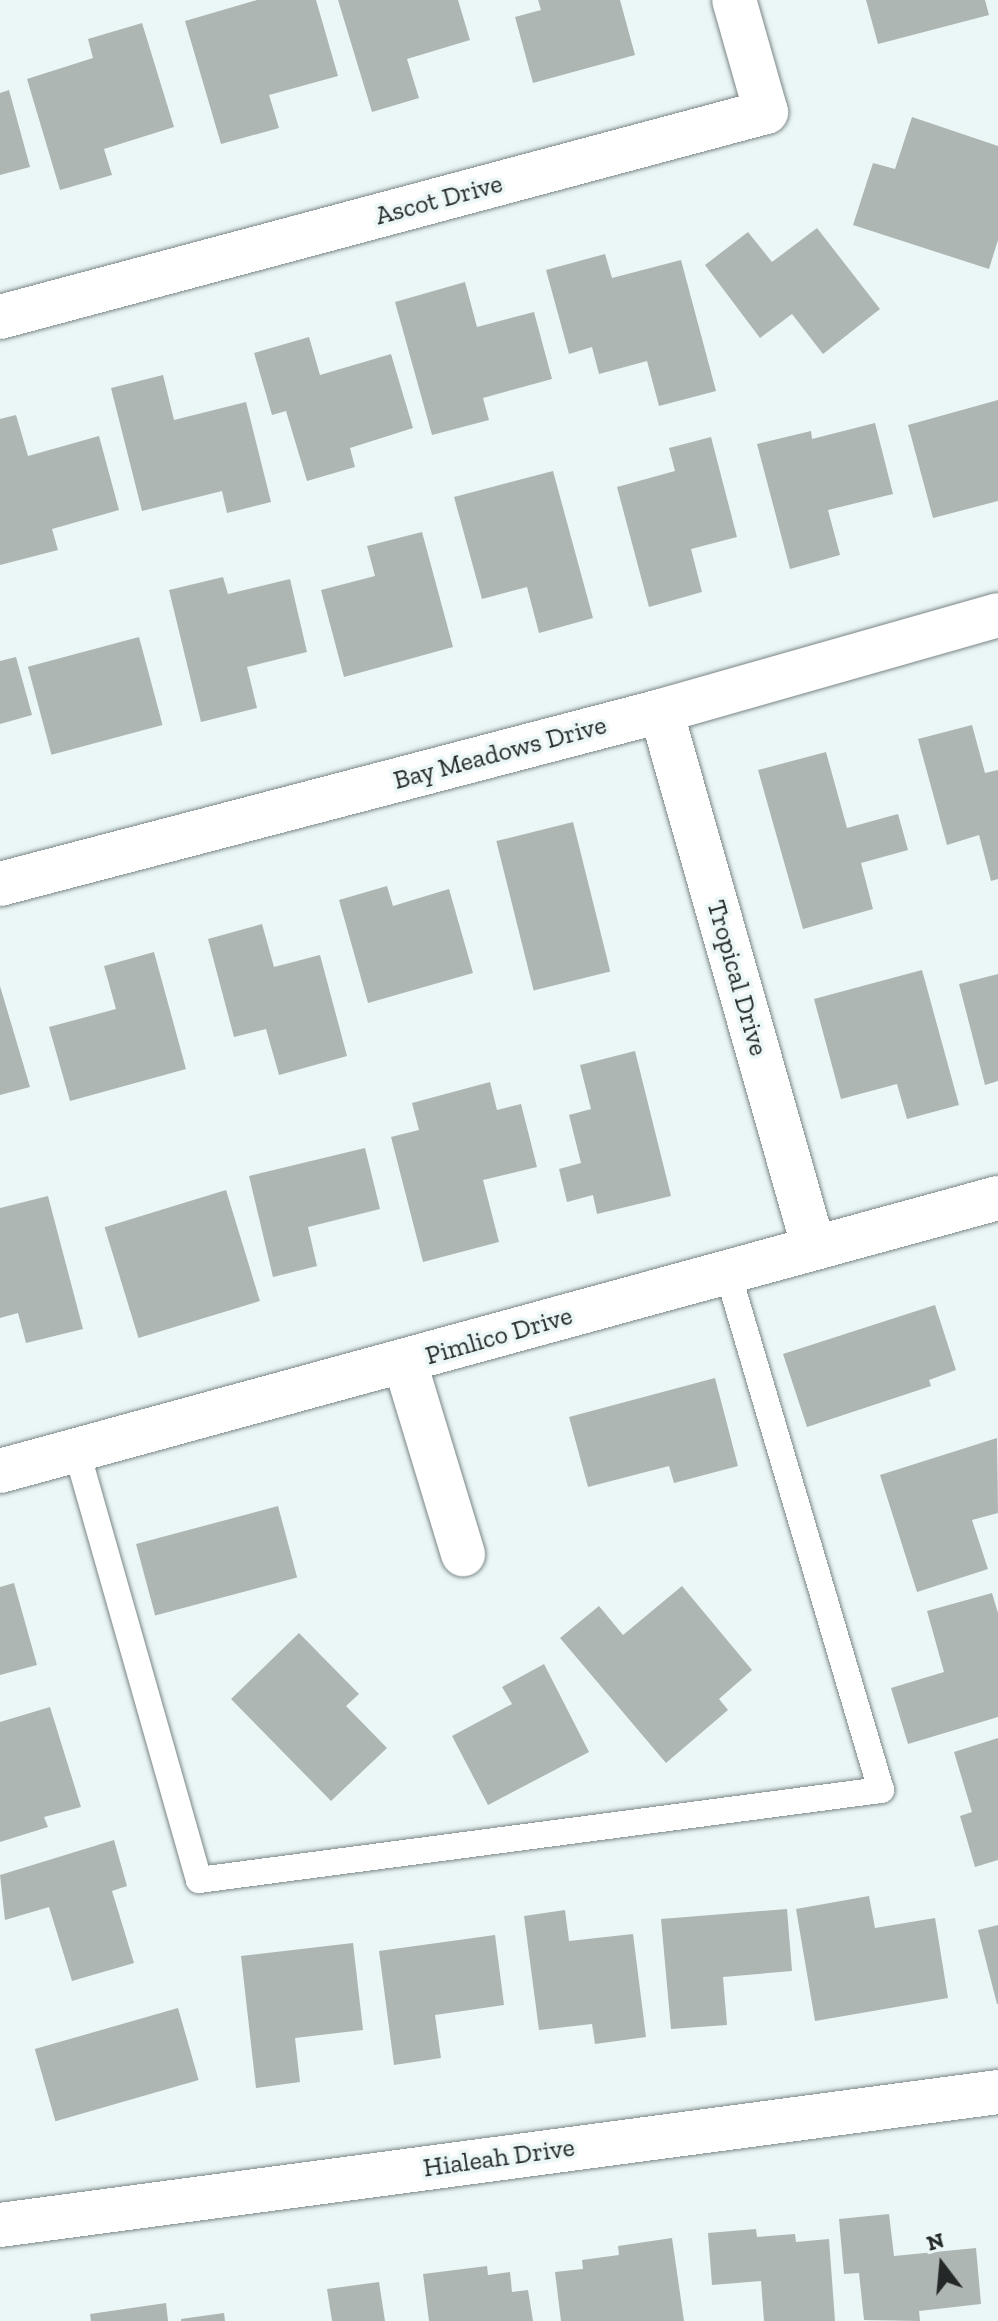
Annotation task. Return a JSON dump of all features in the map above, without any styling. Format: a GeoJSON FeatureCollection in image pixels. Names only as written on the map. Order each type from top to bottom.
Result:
{"type":"FeatureCollection","features":[{"type":"Feature","properties":{"kind":"street","name":"Ascot Drive"},"geometry":{"type":"LineString","coordinates":[[0,317],[766,112],[734,0]]}},
{"type":"Feature","properties":{"kind":"street","name":"Bay Meadows Drive"},"geometry":{"type":"LineString","coordinates":[[0,884],[661,711],[998,615]]}},
{"type":"Feature","properties":{"kind":"street","name":"Tropical Drive"},"geometry":{"type":"LineString","coordinates":[[661,711],[813,1245]]}},
{"type":"Feature","properties":{"kind":"street","name":"Pimlico Drive"},"geometry":{"type":"LineString","coordinates":[[0,1471],[405,1363],[813,1245],[998,1198]]}},
{"type":"Feature","properties":{"kind":"street"},"geometry":{"type":"LineString","coordinates":[[405,1363],[463,1554]]}},
{"type":"Feature","properties":{"kind":"street","name":"Hialeah Drive"},"geometry":{"type":"LineString","coordinates":[[0,2225],[998,2092]]}},
{"type":"Feature","properties":{"kind":"lane"},"geometry":{"type":"LineString","coordinates":[[77,1452],[199,1880],[881,1790],[727,1270]]}},
{"type":"Feature","properties":{"kind":"building"},"geometry":{"type":"Polygon","coordinates":[[[257,0],[316,0],[338,76],[269,95],[279,128],[221,144],[185,21],[257,0]]]}},
{"type":"Feature","properties":{"kind":"building"},"geometry":{"type":"Polygon","coordinates":[[[338,0],[458,0],[470,40],[407,59],[419,98],[372,112],[338,0]]]}},
{"type":"Feature","properties":{"kind":"building"},"geometry":{"type":"Polygon","coordinates":[[[538,0],[620,0],[635,55],[533,83],[515,17],[541,10],[538,0]]]}},
{"type":"Feature","properties":{"kind":"building"},"geometry":{"type":"Polygon","coordinates":[[[866,0],[985,0],[989,15],[878,44],[866,0]]]}},
{"type":"Feature","properties":{"kind":"building"},"geometry":{"type":"Polygon","coordinates":[[[142,23],[174,127],[104,149],[112,175],[60,190],[27,79],[93,58],[88,39],[142,23]]]}},
{"type":"Feature","properties":{"kind":"building"},"geometry":{"type":"Polygon","coordinates":[[[9,90],[30,167],[0,175],[0,93],[9,90]]]}},
{"type":"Feature","properties":{"kind":"building"},"geometry":{"type":"Polygon","coordinates":[[[912,117],[998,146],[998,240],[989,269],[853,225],[873,163],[895,169],[912,117]]]}},
{"type":"Feature","properties":{"kind":"building"},"geometry":{"type":"Polygon","coordinates":[[[817,228],[880,309],[823,354],[792,314],[760,338],[705,265],[748,232],[772,262],[817,228]]]}},
{"type":"Feature","properties":{"kind":"building"},"geometry":{"type":"Polygon","coordinates":[[[605,254],[612,278],[681,260],[716,391],[659,406],[647,361],[599,374],[592,347],[569,354],[546,270],[605,254]]]}},
{"type":"Feature","properties":{"kind":"building"},"geometry":{"type":"Polygon","coordinates":[[[465,282],[477,327],[534,312],[552,379],[483,398],[489,420],[432,435],[395,302],[465,282]]]}},
{"type":"Feature","properties":{"kind":"building"},"geometry":{"type":"Polygon","coordinates":[[[309,337],[320,375],[391,354],[413,428],[350,448],[355,467],[307,481],[286,411],[272,415],[254,353],[309,337]]]}},
{"type":"Feature","properties":{"kind":"building"},"geometry":{"type":"Polygon","coordinates":[[[163,375],[174,420],[246,402],[271,502],[227,513],[222,491],[142,511],[111,388],[163,375]]]}},
{"type":"Feature","properties":{"kind":"building"},"geometry":{"type":"Polygon","coordinates":[[[998,400],[998,501],[933,518],[908,425],[998,400]]]}},
{"type":"Feature","properties":{"kind":"building"},"geometry":{"type":"Polygon","coordinates":[[[16,415],[28,456],[99,436],[119,510],[52,529],[58,550],[0,565],[0,419],[16,415]]]}},
{"type":"Feature","properties":{"kind":"building"},"geometry":{"type":"Polygon","coordinates":[[[875,423],[893,494],[828,510],[840,555],[790,569],[757,444],[811,431],[812,439],[875,423]]]}},
{"type":"Feature","properties":{"kind":"building"},"geometry":{"type":"Polygon","coordinates":[[[711,437],[737,537],[691,549],[702,592],[649,607],[617,487],[675,471],[669,448],[711,437]]]}},
{"type":"Feature","properties":{"kind":"building"},"geometry":{"type":"Polygon","coordinates":[[[553,471],[593,618],[539,633],[527,587],[482,599],[454,497],[553,471]]]}},
{"type":"Feature","properties":{"kind":"building"},"geometry":{"type":"Polygon","coordinates":[[[422,532],[453,647],[344,677],[321,590],[375,576],[367,546],[422,532]]]}},
{"type":"Feature","properties":{"kind":"building"},"geometry":{"type":"Polygon","coordinates":[[[223,577],[228,594],[290,579],[307,652],[247,667],[257,708],[201,722],[169,590],[223,577]]]}},
{"type":"Feature","properties":{"kind":"building"},"geometry":{"type":"Polygon","coordinates":[[[139,637],[163,725],[51,755],[28,667],[139,637]]]}},
{"type":"Feature","properties":{"kind":"building"},"geometry":{"type":"Polygon","coordinates":[[[16,657],[32,715],[0,724],[0,661],[16,657]]]}},
{"type":"Feature","properties":{"kind":"building"},"geometry":{"type":"Polygon","coordinates":[[[972,725],[985,773],[998,770],[998,879],[991,881],[979,835],[947,845],[918,739],[972,725]]]}},
{"type":"Feature","properties":{"kind":"building"},"geometry":{"type":"Polygon","coordinates":[[[826,752],[847,828],[898,814],[908,850],[861,863],[873,909],[803,929],[758,770],[826,752]]]}},
{"type":"Feature","properties":{"kind":"building"},"geometry":{"type":"Polygon","coordinates":[[[573,822],[610,971],[534,991],[496,841],[573,822]]]}},
{"type":"Feature","properties":{"kind":"building"},"geometry":{"type":"Polygon","coordinates":[[[387,886],[393,906],[449,889],[473,973],[368,1003],[339,900],[387,886]]]}},
{"type":"Feature","properties":{"kind":"building"},"geometry":{"type":"Polygon","coordinates":[[[262,924],[274,967],[320,955],[347,1056],[279,1075],[266,1029],[234,1037],[208,939],[262,924]]]}},
{"type":"Feature","properties":{"kind":"building"},"geometry":{"type":"Polygon","coordinates":[[[154,952],[186,1069],[70,1101],[49,1027],[116,1009],[104,966],[154,952]]]}},
{"type":"Feature","properties":{"kind":"building"},"geometry":{"type":"Polygon","coordinates":[[[922,970],[959,1105],[907,1119],[897,1084],[841,1099],[814,999],[922,970]]]}},
{"type":"Feature","properties":{"kind":"building"},"geometry":{"type":"Polygon","coordinates":[[[998,974],[998,1081],[985,1085],[959,984],[998,974]]]}},
{"type":"Feature","properties":{"kind":"building"},"geometry":{"type":"Polygon","coordinates":[[[0,986],[30,1087],[0,1095],[0,986]]]}},
{"type":"Feature","properties":{"kind":"building"},"geometry":{"type":"Polygon","coordinates":[[[635,1051],[671,1196],[597,1214],[593,1195],[567,1202],[559,1169],[581,1163],[569,1115],[591,1109],[580,1065],[635,1051]]]}},
{"type":"Feature","properties":{"kind":"building"},"geometry":{"type":"Polygon","coordinates":[[[490,1082],[497,1110],[521,1104],[537,1167],[483,1180],[499,1242],[423,1262],[391,1137],[419,1130],[412,1103],[490,1082]]]}},
{"type":"Feature","properties":{"kind":"building"},"geometry":{"type":"Polygon","coordinates":[[[365,1148],[380,1209],[308,1227],[317,1266],[273,1277],[249,1176],[365,1148]]]}},
{"type":"Feature","properties":{"kind":"building"},"geometry":{"type":"Polygon","coordinates":[[[226,1190],[260,1301],[138,1338],[105,1227],[226,1190]]]}},
{"type":"Feature","properties":{"kind":"building"},"geometry":{"type":"Polygon","coordinates":[[[48,1196],[83,1329],[26,1343],[18,1313],[0,1318],[0,1208],[48,1196]]]}},
{"type":"Feature","properties":{"kind":"building"},"geometry":{"type":"Polygon","coordinates":[[[935,1305],[956,1370],[929,1380],[931,1386],[807,1427],[783,1354],[935,1305]]]}},
{"type":"Feature","properties":{"kind":"building"},"geometry":{"type":"Polygon","coordinates":[[[715,1378],[738,1466],[674,1483],[669,1466],[588,1487],[569,1417],[715,1378]]]}},
{"type":"Feature","properties":{"kind":"building"},"geometry":{"type":"Polygon","coordinates":[[[997,1438],[998,1513],[972,1520],[988,1569],[917,1592],[880,1475],[997,1438]]]}},
{"type":"Feature","properties":{"kind":"building"},"geometry":{"type":"Polygon","coordinates":[[[278,1506],[297,1577],[155,1616],[136,1544],[278,1506]]]}},
{"type":"Feature","properties":{"kind":"building"},"geometry":{"type":"Polygon","coordinates":[[[14,1583],[37,1665],[0,1675],[0,1587],[14,1583]]]}},
{"type":"Feature","properties":{"kind":"building"},"geometry":{"type":"Polygon","coordinates":[[[682,1586],[752,1670],[719,1699],[728,1710],[666,1763],[560,1638],[599,1606],[623,1635],[682,1586]]]}},
{"type":"Feature","properties":{"kind":"building"},"geometry":{"type":"Polygon","coordinates":[[[992,1593],[998,1613],[998,1717],[908,1744],[891,1688],[944,1672],[927,1611],[992,1593]]]}},
{"type":"Feature","properties":{"kind":"building"},"geometry":{"type":"Polygon","coordinates":[[[299,1633],[359,1694],[346,1706],[387,1748],[331,1801],[231,1699],[299,1633]]]}},
{"type":"Feature","properties":{"kind":"building"},"geometry":{"type":"Polygon","coordinates":[[[544,1664],[589,1752],[488,1805],[452,1736],[512,1704],[502,1687],[544,1664]]]}},
{"type":"Feature","properties":{"kind":"building"},"geometry":{"type":"Polygon","coordinates":[[[50,1707],[81,1807],[44,1817],[48,1827],[0,1842],[0,1722],[50,1707]]]}},
{"type":"Feature","properties":{"kind":"building"},"geometry":{"type":"Polygon","coordinates":[[[998,1738],[998,1860],[975,1867],[960,1816],[972,1812],[954,1752],[998,1738]]]}},
{"type":"Feature","properties":{"kind":"building"},"geometry":{"type":"Polygon","coordinates":[[[114,1840],[127,1886],[112,1891],[134,1963],[72,1981],[49,1907],[5,1920],[0,1875],[114,1840]]]}},
{"type":"Feature","properties":{"kind":"building"},"geometry":{"type":"Polygon","coordinates":[[[869,1896],[875,1928],[935,1918],[948,1998],[815,2021],[796,1909],[869,1896]]]}},
{"type":"Feature","properties":{"kind":"building"},"geometry":{"type":"Polygon","coordinates":[[[787,1909],[792,1971],[723,1977],[727,2025],[671,2029],[661,1919],[787,1909]]]}},
{"type":"Feature","properties":{"kind":"building"},"geometry":{"type":"Polygon","coordinates":[[[565,1910],[569,1941],[633,1934],[646,2037],[595,2044],[592,2024],[539,2030],[524,1916],[565,1910]]]}},
{"type":"Feature","properties":{"kind":"building"},"geometry":{"type":"Polygon","coordinates":[[[998,1925],[998,2004],[997,2004],[978,1930],[998,1925]]]}},
{"type":"Feature","properties":{"kind":"building"},"geometry":{"type":"Polygon","coordinates":[[[495,1935],[504,2005],[435,2015],[441,2058],[394,2065],[379,1951],[495,1935]]]}},
{"type":"Feature","properties":{"kind":"building"},"geometry":{"type":"Polygon","coordinates":[[[353,1943],[363,2030],[295,2038],[300,2082],[256,2088],[241,1956],[353,1943]]]}},
{"type":"Feature","properties":{"kind":"building"},"geometry":{"type":"Polygon","coordinates":[[[178,2008],[199,2080],[55,2121],[35,2049],[178,2008]]]}},
{"type":"Feature","properties":{"kind":"building"},"geometry":{"type":"Polygon","coordinates":[[[889,2214],[894,2256],[976,2248],[981,2304],[919,2311],[920,2321],[864,2320],[859,2273],[844,2274],[839,2219],[889,2214]]]}},
{"type":"Feature","properties":{"kind":"building"},"geometry":{"type":"Polygon","coordinates":[[[756,2229],[757,2237],[795,2234],[796,2242],[829,2239],[835,2321],[764,2321],[761,2281],[712,2285],[708,2233],[756,2229]]]}},
{"type":"Feature","properties":{"kind":"building"},"geometry":{"type":"Polygon","coordinates":[[[672,2238],[684,2321],[561,2321],[555,2272],[583,2269],[582,2260],[619,2255],[618,2246],[672,2238]]]}},
{"type":"Feature","properties":{"kind":"building"},"geometry":{"type":"Polygon","coordinates":[[[487,2266],[488,2275],[510,2272],[512,2292],[528,2290],[533,2321],[429,2321],[423,2274],[487,2266]]]}},
{"type":"Feature","properties":{"kind":"building"},"geometry":{"type":"Polygon","coordinates":[[[379,2282],[385,2321],[332,2321],[327,2289],[379,2282]]]}},
{"type":"Feature","properties":{"kind":"building"},"geometry":{"type":"Polygon","coordinates":[[[166,2303],[168,2321],[91,2321],[90,2314],[166,2303]]]}},
{"type":"Feature","properties":{"kind":"building"},"geometry":{"type":"Polygon","coordinates":[[[224,2313],[225,2321],[181,2321],[181,2319],[224,2313]]]}}]}
